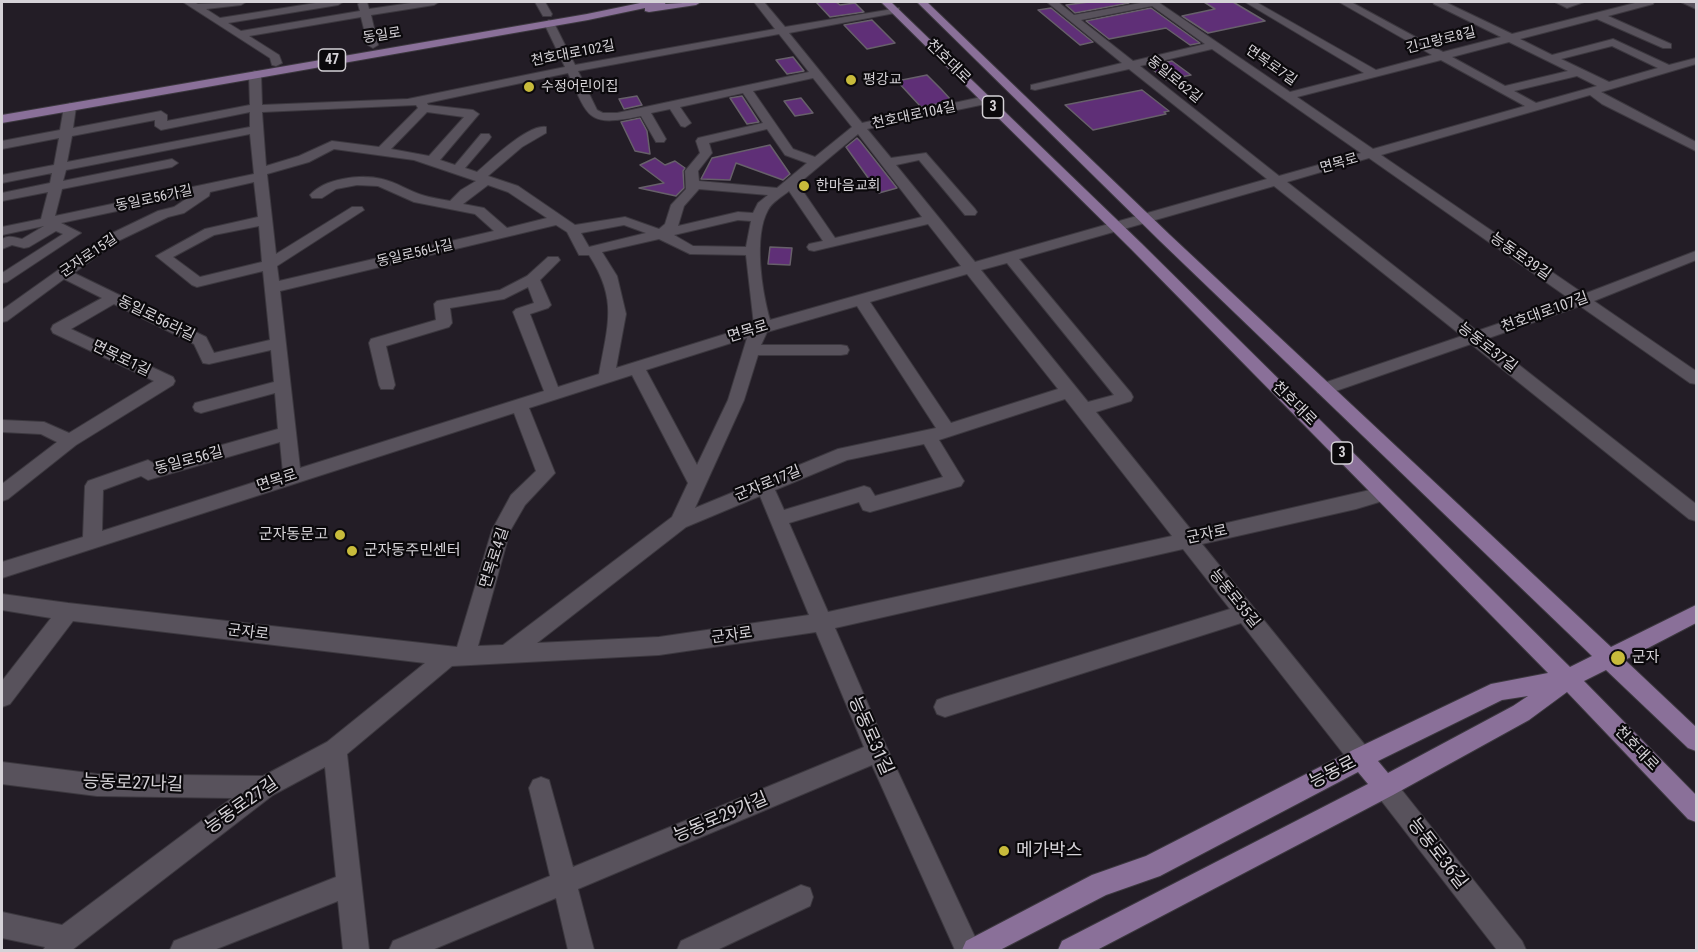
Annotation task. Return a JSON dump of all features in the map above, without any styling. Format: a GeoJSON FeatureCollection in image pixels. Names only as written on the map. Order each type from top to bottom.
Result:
{"type":"FeatureCollection","features":[{"type":"Feature","properties":{"kind":"main road","name":"동일로"},"geometry":{"type":"LineString","coordinates":[[2,119],[548,19],[602,3],[631,2]]}},
{"type":"Feature","properties":{"kind":"main road","name":"동일로"},"geometry":{"type":"LineString","coordinates":[[2,111],[373,45],[548,19],[588,17],[612,10],[662,2]]}},
{"type":"Feature","properties":{"kind":"main road"},"geometry":{"type":"LineString","coordinates":[[588,17],[696,2]]}},
{"type":"Feature","properties":{"kind":"main road"},"geometry":{"type":"LineString","coordinates":[[874,2],[891,6]]}},
{"type":"Feature","properties":{"kind":"main road","name":"천호대로"},"geometry":{"type":"LineString","coordinates":[[925,2],[1146,219],[1696,741]]}},
{"type":"Feature","properties":{"kind":"main road","name":"천호대로"},"geometry":{"type":"LineString","coordinates":[[891,6],[1116,227],[1568,679],[1696,811]]}},
{"type":"Feature","properties":{"kind":"main road","name":"능동로"},"geometry":{"type":"LineString","coordinates":[[975,951],[1101,884],[1151,867],[1361,758],[1499,691],[1568,679],[1696,614]]}},
{"type":"Feature","properties":{"kind":"main road"},"geometry":{"type":"LineString","coordinates":[[1071,951],[1385,787],[1521,713],[1568,679]]}},
{"type":"Feature","properties":{"kind":"main road","name":"능동로36길"},"geometry":{"type":"LineString","coordinates":[[1361,758],[1385,787]]}},
{"type":"Feature","properties":{"kind":"street"},"geometry":{"type":"LineString","coordinates":[[193,4],[241,2]]}},
{"type":"Feature","properties":{"kind":"street"},"geometry":{"type":"LineString","coordinates":[[220,21],[338,2]]}},
{"type":"Feature","properties":{"kind":"street"},"geometry":{"type":"LineString","coordinates":[[241,34],[364,9],[434,2]]}},
{"type":"Feature","properties":{"kind":"street"},"geometry":{"type":"LineString","coordinates":[[540,2],[594,115],[609,118],[817,74]]}},
{"type":"Feature","properties":{"kind":"street","name":"능동로35길"},"geometry":{"type":"LineString","coordinates":[[759,2],[1361,758]]}},
{"type":"Feature","properties":{"kind":"street","name":"동일로62길"},"geometry":{"type":"LineString","coordinates":[[1052,2],[1278,182]]}},
{"type":"Feature","properties":{"kind":"street"},"geometry":{"type":"LineString","coordinates":[[1073,18],[1153,2]]}},
{"type":"Feature","properties":{"kind":"street","name":"면목로7길"},"geometry":{"type":"LineString","coordinates":[[1153,2],[1372,154]]}},
{"type":"Feature","properties":{"kind":"street"},"geometry":{"type":"LineString","coordinates":[[1250,2],[1373,73]]}},
{"type":"Feature","properties":{"kind":"street"},"geometry":{"type":"LineString","coordinates":[[1344,2],[1535,107]]}},
{"type":"Feature","properties":{"kind":"street"},"geometry":{"type":"LineString","coordinates":[[1438,2],[1607,86]]}},
{"type":"Feature","properties":{"kind":"street"},"geometry":{"type":"LineString","coordinates":[[1563,3],[1579,2]]}},
{"type":"Feature","properties":{"kind":"street","name":"긴고랑로8길"},"geometry":{"type":"LineString","coordinates":[[1288,96],[1649,2]]}},
{"type":"Feature","properties":{"kind":"street"},"geometry":{"type":"LineString","coordinates":[[1686,2],[1696,6]]}},
{"type":"Feature","properties":{"kind":"street"},"geometry":{"type":"LineString","coordinates":[[193,4],[275,57],[276,63]]}},
{"type":"Feature","properties":{"kind":"street","name":"천호대로102길"},"geometry":{"type":"LineString","coordinates":[[64,133],[161,115],[161,126],[255,108],[422,105],[573,69],[783,30],[891,6]]}},
{"type":"Feature","properties":{"kind":"street"},"geometry":{"type":"LineString","coordinates":[[364,9],[373,45]]}},
{"type":"Feature","properties":{"kind":"street"},"geometry":{"type":"LineString","coordinates":[[1600,16],[1667,46]]}},
{"type":"Feature","properties":{"kind":"street"},"geometry":{"type":"LineString","coordinates":[[1552,58],[1612,42],[1668,69]]}},
{"type":"Feature","properties":{"kind":"street"},"geometry":{"type":"LineString","coordinates":[[1035,87],[1215,45]]}},
{"type":"Feature","properties":{"kind":"street","name":"면목로"},"geometry":{"type":"LineString","coordinates":[[2,570],[761,328],[1696,61]]}},
{"type":"Feature","properties":{"kind":"street"},"geometry":{"type":"LineString","coordinates":[[1503,90],[1578,72]]}},
{"type":"Feature","properties":{"kind":"street"},"geometry":{"type":"LineString","coordinates":[[255,74],[256,129],[264,220],[292,476]]}},
{"type":"Feature","properties":{"kind":"street"},"geometry":{"type":"LineString","coordinates":[[746,89],[790,153],[817,162]]}},
{"type":"Feature","properties":{"kind":"street"},"geometry":{"type":"LineString","coordinates":[[1592,91],[1696,147]]}},
{"type":"Feature","properties":{"kind":"street","name":"천호대로104길"},"geometry":{"type":"LineString","coordinates":[[758,217],[763,206],[859,127],[987,100]]}},
{"type":"Feature","properties":{"kind":"street"},"geometry":{"type":"LineString","coordinates":[[382,152],[422,105],[473,114],[432,161]]}},
{"type":"Feature","properties":{"kind":"street"},"geometry":{"type":"LineString","coordinates":[[673,105],[684,123]]}},
{"type":"Feature","properties":{"kind":"street"},"geometry":{"type":"LineString","coordinates":[[51,224],[70,107]]}},
{"type":"Feature","properties":{"kind":"street"},"geometry":{"type":"LineString","coordinates":[[644,111],[660,139]]}},
{"type":"Feature","properties":{"kind":"street"},"geometry":{"type":"LineString","coordinates":[[662,234],[671,226],[677,206],[688,198],[694,188],[691,171],[706,153],[702,141],[771,125]]}},
{"type":"Feature","properties":{"kind":"street"},"geometry":{"type":"LineString","coordinates":[[2,179],[256,129]]}},
{"type":"Feature","properties":{"kind":"street"},"geometry":{"type":"LineString","coordinates":[[453,206],[518,144],[542,130]]}},
{"type":"Feature","properties":{"kind":"street"},"geometry":{"type":"LineString","coordinates":[[2,145],[64,133]]}},
{"type":"Feature","properties":{"kind":"street"},"geometry":{"type":"LineString","coordinates":[[457,170],[485,137]]}},
{"type":"Feature","properties":{"kind":"street","name":"동일로56가길"},"geometry":{"type":"LineString","coordinates":[[2,231],[51,224],[260,175],[304,159],[332,145],[416,156],[513,189],[573,230]]}},
{"type":"Feature","properties":{"kind":"street","name":"능동로39길"},"geometry":{"type":"LineString","coordinates":[[1372,154],[1696,379]]}},
{"type":"Feature","properties":{"kind":"street"},"geometry":{"type":"LineString","coordinates":[[887,162],[920,155],[924,157],[970,212]]}},
{"type":"Feature","properties":{"kind":"street"},"geometry":{"type":"LineString","coordinates":[[2,197],[172,162]]}},
{"type":"Feature","properties":{"kind":"street"},"geometry":{"type":"LineString","coordinates":[[316,195],[332,186],[357,182],[380,182],[419,200],[479,211],[505,233]]}},
{"type":"Feature","properties":{"kind":"street","name":"능동로37길"},"geometry":{"type":"LineString","coordinates":[[1278,182],[1696,514]]}},
{"type":"Feature","properties":{"kind":"street"},"geometry":{"type":"LineString","coordinates":[[693,183],[785,188],[832,243]]}},
{"type":"Feature","properties":{"kind":"street","name":"군자로15길"},"geometry":{"type":"LineString","coordinates":[[2,317],[111,239],[163,214],[178,210],[213,187]]}},
{"type":"Feature","properties":{"kind":"street"},"geometry":{"type":"LineString","coordinates":[[264,220],[210,232],[163,256],[197,282],[269,265],[357,210]]}},
{"type":"Feature","properties":{"kind":"street"},"geometry":{"type":"LineString","coordinates":[[589,251],[738,216],[758,217],[755,225],[753,251],[758,310],[762,319],[761,328],[736,400],[679,522]]}},
{"type":"Feature","properties":{"kind":"street"},"geometry":{"type":"LineString","coordinates":[[814,247],[931,219]]}},
{"type":"Feature","properties":{"kind":"street","name":"동일로56나길"},"geometry":{"type":"LineString","coordinates":[[271,288],[558,220]]}},
{"type":"Feature","properties":{"kind":"street"},"geometry":{"type":"LineString","coordinates":[[607,376],[618,314],[610,276],[573,230],[625,221],[662,234],[690,250],[753,251]]}},
{"type":"Feature","properties":{"kind":"street","name":"동일로56가길"},"geometry":{"type":"LineString","coordinates":[[2,245],[10,240],[24,244],[51,224]]}},
{"type":"Feature","properties":{"kind":"street","name":"군자로15길"},"geometry":{"type":"LineString","coordinates":[[2,279],[74,234],[51,224]]}},
{"type":"Feature","properties":{"kind":"street","name":"천호대로107길"},"geometry":{"type":"LineString","coordinates":[[1324,389],[1475,339],[1696,255]]}},
{"type":"Feature","properties":{"kind":"street"},"geometry":{"type":"LineString","coordinates":[[1010,257],[1125,397],[1083,410]]}},
{"type":"Feature","properties":{"kind":"street"},"geometry":{"type":"LineString","coordinates":[[387,385],[377,343],[444,323],[442,304],[504,294],[532,279],[553,260]]}},
{"type":"Feature","properties":{"kind":"street","name":"동일로56라길"},"geometry":{"type":"LineString","coordinates":[[63,273],[200,341],[209,359],[278,343]]}},
{"type":"Feature","properties":{"kind":"street"},"geometry":{"type":"LineString","coordinates":[[532,279],[543,305],[521,312],[553,394]]}},
{"type":"Feature","properties":{"kind":"street","name":"면목로1길"},"geometry":{"type":"LineString","coordinates":[[2,494],[70,441],[168,381],[59,329],[113,298]]}},
{"type":"Feature","properties":{"kind":"street"},"geometry":{"type":"LineString","coordinates":[[861,300],[947,432]]}},
{"type":"Feature","properties":{"kind":"street"},"geometry":{"type":"LineString","coordinates":[[752,350],[841,350]]}},
{"type":"Feature","properties":{"kind":"street"},"geometry":{"type":"LineString","coordinates":[[636,367],[697,483]]}},
{"type":"Feature","properties":{"kind":"street"},"geometry":{"type":"LineString","coordinates":[[201,407],[283,385]]}},
{"type":"Feature","properties":{"kind":"street","name":"군자로17길"},"geometry":{"type":"LineString","coordinates":[[506,655],[679,522],[764,485],[844,454],[947,432],[1068,392]]}},
{"type":"Feature","properties":{"kind":"street","name":"면목로4길"},"geometry":{"type":"LineString","coordinates":[[457,657],[501,530],[518,500],[546,473],[519,404]]}},
{"type":"Feature","properties":{"kind":"street"},"geometry":{"type":"LineString","coordinates":[[2,426],[44,428],[70,441]]}},
{"type":"Feature","properties":{"kind":"street","name":"동일로56길"},"geometry":{"type":"LineString","coordinates":[[92,540],[94,486],[148,467],[148,473],[288,433]]}},
{"type":"Feature","properties":{"kind":"street"},"geometry":{"type":"LineString","coordinates":[[777,519],[864,493],[870,505],[956,481],[928,437]]}},
{"type":"Feature","properties":{"kind":"street","name":"능동로31길"},"geometry":{"type":"LineString","coordinates":[[764,485],[877,752],[968,951]]}},
{"type":"Feature","properties":{"kind":"street","name":"군자로"},"geometry":{"type":"LineString","coordinates":[[2,602],[68,612],[457,657],[658,646],[821,622],[1356,502],[1383,494]]}},
{"type":"Feature","properties":{"kind":"street"},"geometry":{"type":"LineString","coordinates":[[2,697],[68,612]]}},
{"type":"Feature","properties":{"kind":"street"},"geometry":{"type":"LineString","coordinates":[[945,706],[1245,613]]}},
{"type":"Feature","properties":{"kind":"street","name":"능동로27길"},"geometry":{"type":"LineString","coordinates":[[2,926],[61,944],[265,787],[335,750],[457,657]]}},
{"type":"Feature","properties":{"kind":"street"},"geometry":{"type":"LineString","coordinates":[[335,750],[356,951]]}},
{"type":"Feature","properties":{"kind":"street","name":"능동로29가길"},"geometry":{"type":"LineString","coordinates":[[402,951],[877,752]]}},
{"type":"Feature","properties":{"kind":"street","name":"능동로27나길"},"geometry":{"type":"LineString","coordinates":[[2,773],[97,785],[265,787]]}},
{"type":"Feature","properties":{"kind":"street","name":"능동로36길"},"geometry":{"type":"LineString","coordinates":[[1385,787],[1513,951]]}},
{"type":"Feature","properties":{"kind":"street"},"geometry":{"type":"LineString","coordinates":[[541,788],[581,951]]}},
{"type":"Feature","properties":{"kind":"street"},"geometry":{"type":"LineString","coordinates":[[183,951],[349,884]]}},
{"type":"Feature","properties":{"kind":"street"},"geometry":{"type":"LineString","coordinates":[[690,951],[801,897]]}},
{"type":"Feature","properties":{"kind":"building"},"geometry":{"type":"Polygon","coordinates":[[[816,2],[836,2],[840,5],[855,3],[864,12],[830,17],[816,2]]]}},
{"type":"Feature","properties":{"kind":"building"},"geometry":{"type":"Polygon","coordinates":[[[1089,2],[1129,3],[1075,13],[1066,5],[1089,2]]]}},
{"type":"Feature","properties":{"kind":"building"},"geometry":{"type":"Polygon","coordinates":[[[1204,2],[1233,2],[1265,21],[1208,33],[1182,16],[1215,9],[1204,2]]]}},
{"type":"Feature","properties":{"kind":"building"},"geometry":{"type":"Polygon","coordinates":[[[1051,8],[1093,42],[1080,45],[1038,10],[1051,8]]]}},
{"type":"Feature","properties":{"kind":"building"},"geometry":{"type":"Polygon","coordinates":[[[1151,8],[1200,43],[1190,45],[1166,28],[1109,39],[1086,21],[1151,8]]]}},
{"type":"Feature","properties":{"kind":"building"},"geometry":{"type":"Polygon","coordinates":[[[872,20],[895,43],[867,49],[844,25],[872,20]]]}},
{"type":"Feature","properties":{"kind":"building"},"geometry":{"type":"Polygon","coordinates":[[[793,57],[804,71],[787,74],[776,60],[793,57]]]}},
{"type":"Feature","properties":{"kind":"building"},"geometry":{"type":"Polygon","coordinates":[[[1172,61],[1191,75],[1166,80],[1148,66],[1172,61]]]}},
{"type":"Feature","properties":{"kind":"building"},"geometry":{"type":"Polygon","coordinates":[[[927,75],[952,101],[921,107],[897,81],[927,75]]]}},
{"type":"Feature","properties":{"kind":"building"},"geometry":{"type":"Polygon","coordinates":[[[1142,90],[1169,111],[1164,112],[1166,114],[1093,130],[1065,105],[1142,90]]]}},
{"type":"Feature","properties":{"kind":"building"},"geometry":{"type":"Polygon","coordinates":[[[637,96],[642,105],[624,109],[619,99],[637,96]]]}},
{"type":"Feature","properties":{"kind":"building"},"geometry":{"type":"Polygon","coordinates":[[[742,96],[759,122],[747,124],[730,98],[742,96]]]}},
{"type":"Feature","properties":{"kind":"building"},"geometry":{"type":"Polygon","coordinates":[[[801,98],[813,113],[795,116],[784,101],[801,98]]]}},
{"type":"Feature","properties":{"kind":"building"},"geometry":{"type":"Polygon","coordinates":[[[640,118],[647,131],[650,154],[635,151],[621,122],[640,118]]]}},
{"type":"Feature","properties":{"kind":"building"},"geometry":{"type":"Polygon","coordinates":[[[857,138],[897,188],[879,193],[846,147],[857,138]]]}},
{"type":"Feature","properties":{"kind":"building"},"geometry":{"type":"Polygon","coordinates":[[[770,145],[790,174],[783,180],[736,163],[730,180],[701,179],[712,158],[770,145]]]}},
{"type":"Feature","properties":{"kind":"building"},"geometry":{"type":"Polygon","coordinates":[[[655,158],[665,165],[675,161],[685,168],[683,171],[684,188],[676,196],[639,188],[664,183],[640,165],[655,158]]]}},
{"type":"Feature","properties":{"kind":"building"},"geometry":{"type":"Polygon","coordinates":[[[770,247],[792,248],[790,265],[768,264],[770,247]]]}},
{"type":"Feature","properties":{"kind":"place","name":"평강교"},"geometry":{"type":"Point","coordinates":[851,80]}},
{"type":"Feature","properties":{"kind":"place","name":"수정어린이집"},"geometry":{"type":"Point","coordinates":[529,87]}},
{"type":"Feature","properties":{"kind":"place","name":"한마음교회"},"geometry":{"type":"Point","coordinates":[804,186]}},
{"type":"Feature","properties":{"kind":"place","name":"군자동문고"},"geometry":{"type":"Point","coordinates":[340,535]}},
{"type":"Feature","properties":{"kind":"place","name":"군자동주민센터"},"geometry":{"type":"Point","coordinates":[352,551]}},
{"type":"Feature","properties":{"kind":"place","name":"군자"},"geometry":{"type":"Point","coordinates":[1618,658]}},
{"type":"Feature","properties":{"kind":"place","name":"메가박스"},"geometry":{"type":"Point","coordinates":[1004,851]}}]}
